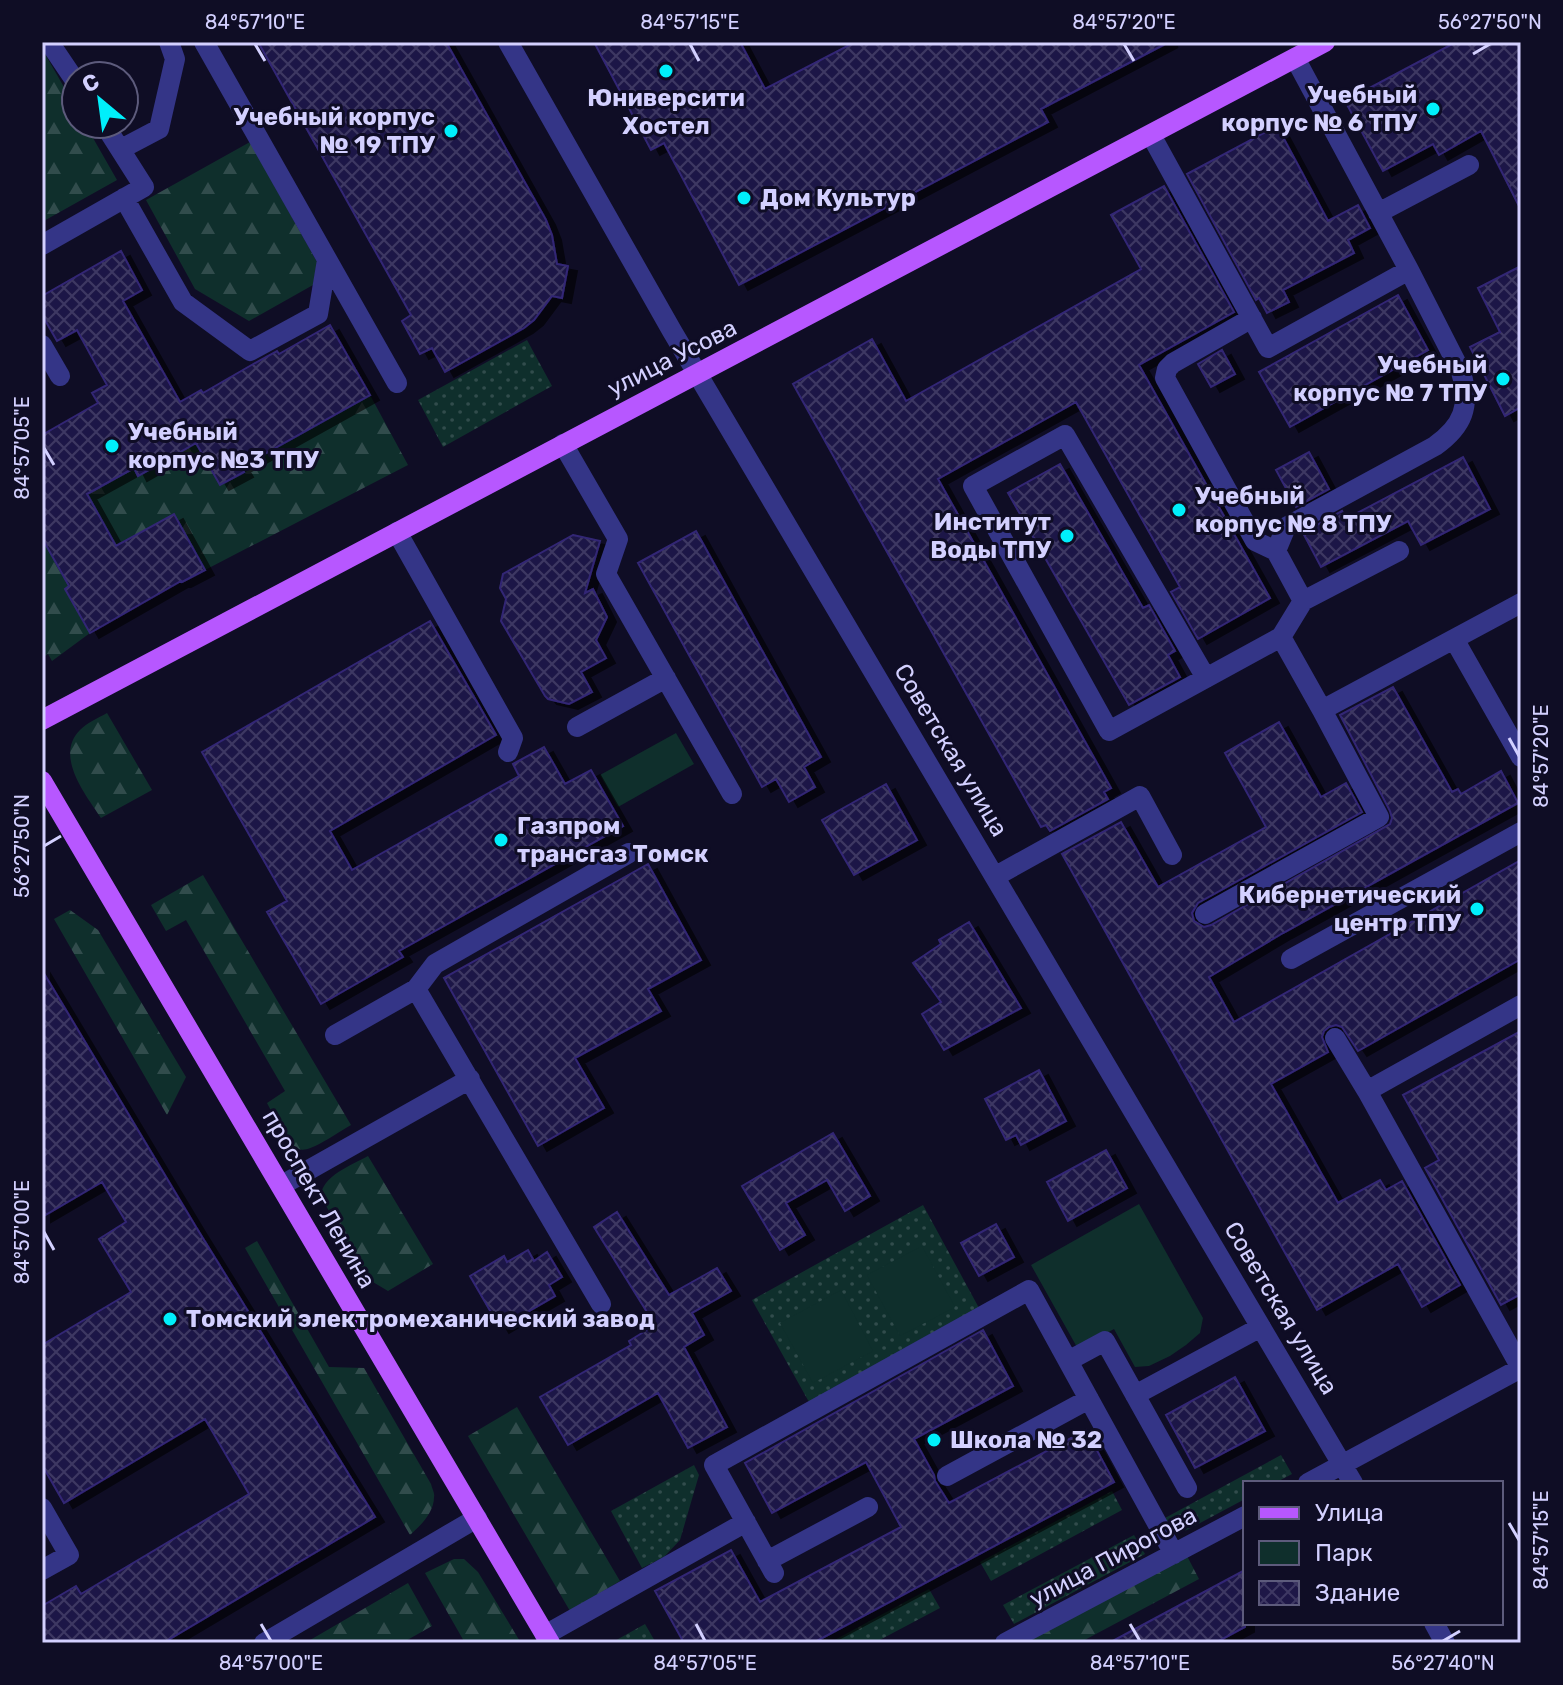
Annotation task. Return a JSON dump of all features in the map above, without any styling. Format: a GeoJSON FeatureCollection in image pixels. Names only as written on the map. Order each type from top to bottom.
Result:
{"type":"FeatureCollection","features":[{"type":"Feature","properties":{"kind":"main road","name":"улица Усова"},"geometry":{"type":"LineString","coordinates":[[42,720],[1325,42]]}},
{"type":"Feature","properties":{"kind":"main road","name":"проспект Ленина"},"geometry":{"type":"LineString","coordinates":[[42,781],[548,1639]]}},
{"type":"Feature","properties":{"kind":"street"},"geometry":{"type":"LineString","coordinates":[[49,42],[61,60]]}},
{"type":"Feature","properties":{"kind":"street"},"geometry":{"type":"LineString","coordinates":[[121,149],[159,129],[175,59],[169,42]]}},
{"type":"Feature","properties":{"kind":"street"},"geometry":{"type":"LineString","coordinates":[[204,42],[397,383]]}},
{"type":"Feature","properties":{"kind":"street","name":"Советская улица"},"geometry":{"type":"LineString","coordinates":[[508,42],[698,374],[1352,1481]]}},
{"type":"Feature","properties":{"kind":"street"},"geometry":{"type":"LineString","coordinates":[[1276,551],[1286,527],[1449,436],[1459,422],[1466,398],[1461,372],[1295,58]]}},
{"type":"Feature","properties":{"kind":"street"},"geometry":{"type":"LineString","coordinates":[[1151,135],[1268,348],[1409,270]]}},
{"type":"Feature","properties":{"kind":"street"},"geometry":{"type":"LineString","coordinates":[[42,245],[144,187],[115,140]]}},
{"type":"Feature","properties":{"kind":"street"},"geometry":{"type":"LineString","coordinates":[[1378,213],[1469,165]]}},
{"type":"Feature","properties":{"kind":"street"},"geometry":{"type":"LineString","coordinates":[[124,198],[183,302],[250,351],[318,314],[327,260]]}},
{"type":"Feature","properties":{"kind":"street"},"geometry":{"type":"LineString","coordinates":[[1252,318],[1173,363],[1167,369],[1165,378],[1255,541],[1276,551],[1303,601]]}},
{"type":"Feature","properties":{"kind":"street"},"geometry":{"type":"LineString","coordinates":[[42,345],[60,376]]}},
{"type":"Feature","properties":{"kind":"street"},"geometry":{"type":"LineString","coordinates":[[1206,678],[1065,435],[973,486],[1109,731],[1206,678],[1281,637],[1303,601],[1399,551]]}},
{"type":"Feature","properties":{"kind":"street"},"geometry":{"type":"LineString","coordinates":[[563,444],[618,539],[606,574],[732,794]]}},
{"type":"Feature","properties":{"kind":"street"},"geometry":{"type":"LineString","coordinates":[[397,532],[513,738],[508,752]]}},
{"type":"Feature","properties":{"kind":"street"},"geometry":{"type":"LineString","coordinates":[[1322,710],[1521,603]]}},
{"type":"Feature","properties":{"kind":"street"},"geometry":{"type":"LineString","coordinates":[[1205,914],[1379,817],[1281,637]]}},
{"type":"Feature","properties":{"kind":"street"},"geometry":{"type":"LineString","coordinates":[[1454,639],[1521,757]]}},
{"type":"Feature","properties":{"kind":"street"},"geometry":{"type":"LineString","coordinates":[[577,727],[666,678]]}},
{"type":"Feature","properties":{"kind":"street"},"geometry":{"type":"LineString","coordinates":[[996,876],[1140,796],[1172,855]]}},
{"type":"Feature","properties":{"kind":"street"},"geometry":{"type":"LineString","coordinates":[[1291,959],[1521,832]]}},
{"type":"Feature","properties":{"kind":"street"},"geometry":{"type":"LineString","coordinates":[[335,1035],[416,989],[435,964],[629,853]]}},
{"type":"Feature","properties":{"kind":"street"},"geometry":{"type":"LineString","coordinates":[[416,989],[601,1304]]}},
{"type":"Feature","properties":{"kind":"street"},"geometry":{"type":"LineString","coordinates":[[1367,1091],[1521,1005]]}},
{"type":"Feature","properties":{"kind":"street"},"geometry":{"type":"LineString","coordinates":[[1312,1481],[1521,1368],[1335,1038]]}},
{"type":"Feature","properties":{"kind":"street"},"geometry":{"type":"LineString","coordinates":[[282,1185],[470,1079]]}},
{"type":"Feature","properties":{"kind":"street"},"geometry":{"type":"LineString","coordinates":[[868,1507],[770,1567],[714,1465],[1029,1290],[1174,1554]]}},
{"type":"Feature","properties":{"kind":"street"},"geometry":{"type":"LineString","coordinates":[[1135,1395],[1261,1327]]}},
{"type":"Feature","properties":{"kind":"street"},"geometry":{"type":"LineString","coordinates":[[1068,1361],[1105,1341],[1187,1488]]}},
{"type":"Feature","properties":{"kind":"street"},"geometry":{"type":"LineString","coordinates":[[947,1476],[1089,1399]]}},
{"type":"Feature","properties":{"kind":"street"},"geometry":{"type":"LineString","coordinates":[[42,1508],[69,1555],[42,1570]]}},
{"type":"Feature","properties":{"kind":"street","name":"улица Пирогова"},"geometry":{"type":"LineString","coordinates":[[1005,1643],[1243,1517]]}},
{"type":"Feature","properties":{"kind":"street"},"geometry":{"type":"LineString","coordinates":[[264,1643],[477,1518]]}},
{"type":"Feature","properties":{"kind":"street"},"geometry":{"type":"LineString","coordinates":[[548,1639],[746,1522]]}},
{"type":"Feature","properties":{"kind":"street"},"geometry":{"type":"LineString","coordinates":[[1435,1625],[1445,1643]]}},
{"type":"Feature","properties":{"kind":"green space"},"geometry":{"type":"Polygon","coordinates":[[[45,54],[60,80],[60,140],[94,140],[117,180],[42,222],[42,55],[45,54]]]}},
{"type":"Feature","properties":{"kind":"green space"},"geometry":{"type":"Polygon","coordinates":[[[250,142],[317,262],[313,285],[249,321],[195,289],[146,200],[250,142]]]}},
{"type":"Feature","properties":{"kind":"green space"},"geometry":{"type":"Polygon","coordinates":[[[527,340],[552,386],[443,447],[418,400],[527,340]]]}},
{"type":"Feature","properties":{"kind":"green space"},"geometry":{"type":"Polygon","coordinates":[[[370,395],[408,465],[205,570],[174,514],[122,557],[87,494],[134,468],[138,476],[195,439],[221,485],[243,472],[241,467],[370,395]]]}},
{"type":"Feature","properties":{"kind":"green space"},"geometry":{"type":"Polygon","coordinates":[[[42,538],[69,586],[65,589],[90,633],[52,661],[48,654],[42,658],[42,538]]]}},
{"type":"Feature","properties":{"kind":"green space"},"geometry":{"type":"Polygon","coordinates":[[[107,713],[152,790],[101,818],[75,775],[70,751],[80,730],[107,713]]]}},
{"type":"Feature","properties":{"kind":"green space"},"geometry":{"type":"Polygon","coordinates":[[[676,733],[694,764],[618,807],[600,775],[676,733]]]}},
{"type":"Feature","properties":{"kind":"green space"},"geometry":{"type":"Polygon","coordinates":[[[203,875],[351,1125],[318,1145],[299,1149],[285,1136],[267,1103],[285,1091],[186,920],[166,931],[151,905],[203,875]]]}},
{"type":"Feature","properties":{"kind":"green space"},"geometry":{"type":"Polygon","coordinates":[[[70,910],[98,930],[186,1077],[167,1115],[54,919],[70,910]]]}},
{"type":"Feature","properties":{"kind":"green space"},"geometry":{"type":"Polygon","coordinates":[[[368,1156],[433,1264],[388,1291],[368,1279],[321,1197],[322,1190],[332,1177],[368,1156]]]}},
{"type":"Feature","properties":{"kind":"green space"},"geometry":{"type":"Polygon","coordinates":[[[1139,1204],[1203,1318],[1200,1333],[1186,1345],[1149,1366],[1135,1367],[1114,1329],[1078,1349],[1031,1265],[1139,1204]]]}},
{"type":"Feature","properties":{"kind":"green space"},"geometry":{"type":"Polygon","coordinates":[[[923,1205],[979,1308],[809,1402],[752,1300],[923,1205]]]}},
{"type":"Feature","properties":{"kind":"green space"},"geometry":{"type":"Polygon","coordinates":[[[257,1241],[329,1367],[364,1368],[431,1484],[434,1495],[432,1508],[410,1535],[245,1248],[257,1241]]]}},
{"type":"Feature","properties":{"kind":"green space"},"geometry":{"type":"Polygon","coordinates":[[[922,1246],[955,1307],[900,1336],[867,1275],[922,1246]]]}},
{"type":"Feature","properties":{"kind":"green space"},"geometry":{"type":"Polygon","coordinates":[[[841,1290],[873,1351],[813,1383],[780,1323],[841,1290]]]}},
{"type":"Feature","properties":{"kind":"green space"},"geometry":{"type":"Polygon","coordinates":[[[517,1407],[620,1581],[570,1611],[468,1436],[517,1407]]]}},
{"type":"Feature","properties":{"kind":"green space"},"geometry":{"type":"Polygon","coordinates":[[[1281,1455],[1292,1474],[1279,1481],[1243,1481],[1243,1500],[1187,1530],[1176,1530],[1165,1518],[1281,1455]]]}},
{"type":"Feature","properties":{"kind":"green space"},"geometry":{"type":"Polygon","coordinates":[[[694,1465],[699,1475],[680,1540],[664,1557],[642,1568],[611,1511],[694,1465]]]}},
{"type":"Feature","properties":{"kind":"green space"},"geometry":{"type":"Polygon","coordinates":[[[1112,1491],[1122,1510],[991,1581],[980,1562],[1112,1491]]]}},
{"type":"Feature","properties":{"kind":"green space"},"geometry":{"type":"Polygon","coordinates":[[[1134,1535],[1145,1554],[1014,1624],[1003,1605],[1134,1535]]]}},
{"type":"Feature","properties":{"kind":"green space"},"geometry":{"type":"Polygon","coordinates":[[[1187,1556],[1199,1579],[1079,1643],[1025,1643],[1187,1556]]]}},
{"type":"Feature","properties":{"kind":"green space"},"geometry":{"type":"Polygon","coordinates":[[[454,1559],[464,1559],[478,1572],[521,1643],[465,1643],[425,1573],[454,1559]]]}},
{"type":"Feature","properties":{"kind":"green space"},"geometry":{"type":"Polygon","coordinates":[[[408,1583],[432,1626],[402,1643],[305,1643],[408,1583]]]}},
{"type":"Feature","properties":{"kind":"green space"},"geometry":{"type":"Polygon","coordinates":[[[929,1589],[940,1608],[874,1643],[829,1643],[929,1589]]]}},
{"type":"Feature","properties":{"kind":"green space"},"geometry":{"type":"Polygon","coordinates":[[[645,1624],[656,1643],[611,1643],[645,1624]]]}},
{"type":"Feature","properties":{"kind":"building"},"geometry":{"type":"Polygon","coordinates":[[[258,42],[446,42],[546,220],[557,264],[568,266],[562,298],[552,296],[524,328],[445,372],[432,348],[420,354],[402,321],[411,315],[258,42]]]}},
{"type":"Feature","properties":{"kind":"building"},"geometry":{"type":"Polygon","coordinates":[[[594,42],[740,42],[765,89],[855,42],[1169,42],[1041,109],[1048,122],[739,285],[664,143],[651,150],[594,42]]]}},
{"type":"Feature","properties":{"kind":"building","name":"Учебный корпус № 6 ТПУ"},"geometry":{"type":"Polygon","coordinates":[[[1456,42],[1521,42],[1521,210],[1481,131],[1439,155],[1433,144],[1383,171],[1345,101],[1456,42]]]}},
{"type":"Feature","properties":{"kind":"building"},"geometry":{"type":"Polygon","coordinates":[[[1277,126],[1328,221],[1358,205],[1370,228],[1348,240],[1354,253],[1283,290],[1289,302],[1267,313],[1259,298],[1256,300],[1187,174],[1277,126]]]}},
{"type":"Feature","properties":{"kind":"building","name":"Учебный корпус № 8 ТПУ"},"geometry":{"type":"Polygon","coordinates":[[[1164,186],[1234,312],[1139,365],[1270,598],[1198,639],[1171,592],[1180,587],[1076,402],[938,479],[1111,788],[1104,792],[1108,799],[1050,831],[1046,825],[1041,827],[793,384],[872,339],[906,401],[1141,269],[1111,215],[1164,186]]]}},
{"type":"Feature","properties":{"kind":"building","name":"Учебный корпус №3 ТПУ"},"geometry":{"type":"Polygon","coordinates":[[[121,251],[142,290],[123,301],[180,402],[201,390],[203,393],[277,351],[279,354],[330,325],[370,395],[241,467],[244,472],[220,485],[196,443],[138,476],[134,468],[87,494],[116,546],[174,514],[205,570],[90,633],[65,589],[69,586],[42,538],[42,435],[98,403],[92,393],[107,385],[77,330],[57,341],[42,315],[42,296],[121,251]]]}},
{"type":"Feature","properties":{"kind":"building","name":"Учебный корпус № 7 ТПУ"},"geometry":{"type":"Polygon","coordinates":[[[1521,266],[1521,407],[1505,416],[1470,347],[1500,332],[1478,288],[1521,266]]]}},
{"type":"Feature","properties":{"kind":"building"},"geometry":{"type":"Polygon","coordinates":[[[1398,295],[1428,350],[1290,427],[1259,372],[1398,295]]]}},
{"type":"Feature","properties":{"kind":"building"},"geometry":{"type":"Polygon","coordinates":[[[1222,350],[1235,374],[1211,387],[1198,364],[1222,350]]]}},
{"type":"Feature","properties":{"kind":"building"},"geometry":{"type":"Polygon","coordinates":[[[1309,452],[1329,489],[1296,507],[1276,470],[1309,452]]]}},
{"type":"Feature","properties":{"kind":"building"},"geometry":{"type":"Polygon","coordinates":[[[1463,457],[1490,509],[1421,545],[1408,521],[1321,567],[1303,533],[1342,511],[1346,519],[1463,457]]]}},
{"type":"Feature","properties":{"kind":"building"},"geometry":{"type":"Polygon","coordinates":[[[1060,464],[1143,608],[1149,605],[1175,651],[1168,655],[1180,677],[1129,705],[1008,493],[1060,464]]]}},
{"type":"Feature","properties":{"kind":"building"},"geometry":{"type":"Polygon","coordinates":[[[696,531],[821,757],[804,767],[815,787],[789,802],[776,779],[762,787],[638,563],[696,531]]]}},
{"type":"Feature","properties":{"kind":"building"},"geometry":{"type":"Polygon","coordinates":[[[573,535],[600,541],[585,593],[593,589],[607,617],[596,640],[606,658],[581,672],[592,692],[569,704],[545,696],[501,621],[506,599],[500,588],[503,574],[573,535]]]}},
{"type":"Feature","properties":{"kind":"building"},"geometry":{"type":"Polygon","coordinates":[[[430,621],[496,735],[330,831],[352,870],[519,776],[513,764],[544,747],[565,784],[591,770],[623,826],[399,951],[403,957],[321,1004],[267,912],[287,901],[202,752],[430,621]]]}},
{"type":"Feature","properties":{"kind":"building"},"geometry":{"type":"Polygon","coordinates":[[[1393,687],[1452,792],[1458,789],[1461,794],[1501,771],[1518,803],[1209,977],[1234,1022],[1521,860],[1521,959],[1358,1051],[1342,1027],[1329,1027],[1322,1037],[1328,1052],[1271,1084],[1338,1203],[1380,1180],[1386,1190],[1402,1181],[1460,1285],[1422,1307],[1398,1264],[1317,1310],[1062,854],[1121,822],[1158,887],[1266,827],[1225,753],[1279,722],[1321,797],[1346,783],[1362,812],[1198,903],[1192,913],[1194,921],[1204,927],[1211,925],[1390,824],[1390,811],[1340,715],[1393,687]]]}},
{"type":"Feature","properties":{"kind":"building"},"geometry":{"type":"Polygon","coordinates":[[[886,784],[917,840],[854,875],[822,820],[886,784]]]}},
{"type":"Feature","properties":{"kind":"building"},"geometry":{"type":"Polygon","coordinates":[[[648,864],[701,960],[648,989],[661,1011],[575,1058],[604,1108],[538,1146],[444,978],[648,864]]]}},
{"type":"Feature","properties":{"kind":"building"},"geometry":{"type":"Polygon","coordinates":[[[969,922],[1021,1008],[944,1050],[922,1014],[941,1002],[913,963],[941,944],[939,940],[969,922]]]}},
{"type":"Feature","properties":{"kind":"building","name":"Томский электромеханический завод"},"geometry":{"type":"Polygon","coordinates":[[[42,970],[375,1517],[163,1643],[42,1643],[42,1606],[76,1586],[81,1594],[249,1494],[205,1419],[64,1503],[42,1465],[42,1345],[131,1292],[99,1239],[126,1222],[102,1182],[42,1217],[42,970]]]}},
{"type":"Feature","properties":{"kind":"building"},"geometry":{"type":"Polygon","coordinates":[[[1521,1031],[1521,1294],[1501,1305],[1425,1168],[1439,1160],[1403,1095],[1521,1031]]]}},
{"type":"Feature","properties":{"kind":"building"},"geometry":{"type":"Polygon","coordinates":[[[1039,1070],[1066,1121],[1021,1145],[1016,1135],[1006,1140],[985,1099],[1039,1070]]]}},
{"type":"Feature","properties":{"kind":"building"},"geometry":{"type":"Polygon","coordinates":[[[833,1133],[870,1196],[845,1211],[827,1180],[786,1203],[805,1235],[780,1250],[742,1186],[833,1133]]]}},
{"type":"Feature","properties":{"kind":"building"},"geometry":{"type":"Polygon","coordinates":[[[1106,1150],[1127,1188],[1068,1221],[1047,1182],[1106,1150]]]}},
{"type":"Feature","properties":{"kind":"building"},"geometry":{"type":"Polygon","coordinates":[[[617,1212],[669,1295],[717,1268],[731,1291],[692,1313],[704,1335],[684,1347],[727,1427],[688,1448],[658,1393],[568,1445],[540,1397],[631,1345],[629,1341],[655,1325],[594,1227],[617,1212]]]}},
{"type":"Feature","properties":{"kind":"building"},"geometry":{"type":"Polygon","coordinates":[[[996,1224],[1014,1257],[979,1276],[961,1243],[996,1224]]]}},
{"type":"Feature","properties":{"kind":"building"},"geometry":{"type":"Polygon","coordinates":[[[528,1250],[534,1261],[547,1252],[562,1277],[549,1285],[555,1296],[500,1328],[470,1276],[504,1256],[507,1262],[528,1250]]]}},
{"type":"Feature","properties":{"kind":"building"},"geometry":{"type":"Polygon","coordinates":[[[983,1330],[1013,1386],[914,1439],[949,1503],[1086,1430],[1114,1482],[813,1643],[684,1643],[655,1591],[731,1550],[760,1602],[901,1527],[866,1462],[772,1513],[745,1463],[983,1330]]]}},
{"type":"Feature","properties":{"kind":"building"},"geometry":{"type":"Polygon","coordinates":[[[1235,1377],[1265,1431],[1195,1468],[1166,1415],[1235,1377]]]}},
{"type":"Feature","properties":{"kind":"building"},"geometry":{"type":"Polygon","coordinates":[[[1243,1571],[1245,1627],[1215,1643],[1109,1643],[1243,1571]]]}},
{"type":"Feature","properties":{"kind":"place","name":"Юниверсити Хостел"},"geometry":{"type":"Point","coordinates":[666,71]}},
{"type":"Feature","properties":{"kind":"place","name":"Учебный корпус № 6 ТПУ"},"geometry":{"type":"Point","coordinates":[1433,109]}},
{"type":"Feature","properties":{"kind":"place","name":"Учебный корпус № 19 ТПУ"},"geometry":{"type":"Point","coordinates":[451,131]}},
{"type":"Feature","properties":{"kind":"place","name":"Дом Культур"},"geometry":{"type":"Point","coordinates":[744,198]}},
{"type":"Feature","properties":{"kind":"place","name":"Учебный корпус № 7 ТПУ"},"geometry":{"type":"Point","coordinates":[1503,379]}},
{"type":"Feature","properties":{"kind":"place","name":"Учебный корпус №3 ТПУ"},"geometry":{"type":"Point","coordinates":[112,446]}},
{"type":"Feature","properties":{"kind":"place","name":"Учебный корпус № 8 ТПУ"},"geometry":{"type":"Point","coordinates":[1179,510]}},
{"type":"Feature","properties":{"kind":"place","name":"Институт Воды ТПУ"},"geometry":{"type":"Point","coordinates":[1067,536]}},
{"type":"Feature","properties":{"kind":"place","name":"Газпром трансгаз Томск"},"geometry":{"type":"Point","coordinates":[501,840]}},
{"type":"Feature","properties":{"kind":"place","name":"Кибернетический центр ТПУ"},"geometry":{"type":"Point","coordinates":[1477,909]}},
{"type":"Feature","properties":{"kind":"place","name":"Томский электромеханический завод"},"geometry":{"type":"Point","coordinates":[170,1319]}},
{"type":"Feature","properties":{"kind":"place","name":"Школа № 32"},"geometry":{"type":"Point","coordinates":[934,1440]}}]}
